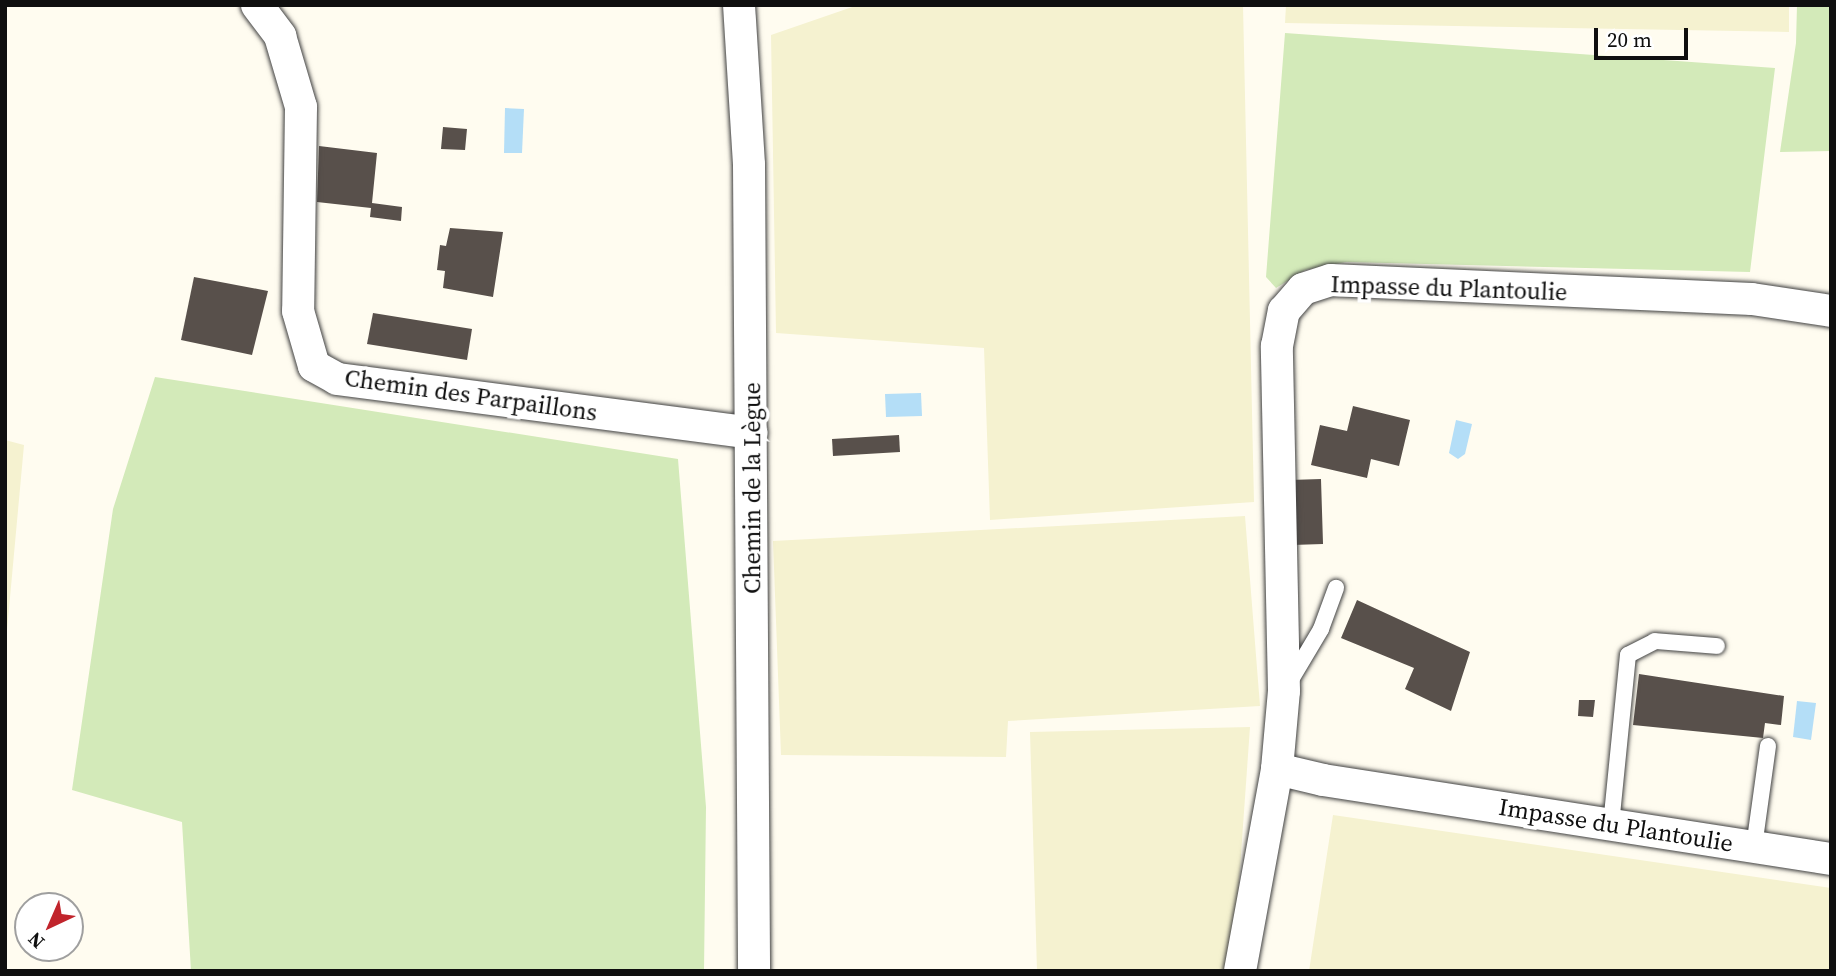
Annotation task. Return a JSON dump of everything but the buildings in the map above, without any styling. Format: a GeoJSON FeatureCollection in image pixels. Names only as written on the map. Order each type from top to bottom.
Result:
{"type":"FeatureCollection","features":[{"type":"Feature","properties":{"kind":"street","name":"Chemin des Parpaillons"},"geometry":{"type":"LineString","coordinates":[[257,5],[280,36],[301,107],[298,310],[314,366],[337,379],[752,433]]}},
{"type":"Feature","properties":{"kind":"street","name":"Chemin de la Lègue"},"geometry":{"type":"LineString","coordinates":[[739,5],[749,165],[754,971]]}},
{"type":"Feature","properties":{"kind":"street","name":"Impasse du Plantoulie"},"geometry":{"type":"LineString","coordinates":[[1240,971],[1277,769],[1284,691],[1277,346],[1284,311],[1303,289],[1331,281],[1358,282],[1752,299],[1831,311]]}},
{"type":"Feature","properties":{"kind":"street","name":"Impasse du Plantoulie"},"geometry":{"type":"LineString","coordinates":[[1277,769],[1323,780],[1831,859]]}},
{"type":"Feature","properties":{"kind":"lane"},"geometry":{"type":"LineString","coordinates":[[1284,691],[1321,629],[1336,588]]}},
{"type":"Feature","properties":{"kind":"lane"},"geometry":{"type":"LineString","coordinates":[[1611,825],[1628,655],[1655,641],[1717,646]]}},
{"type":"Feature","properties":{"kind":"lane"},"geometry":{"type":"LineString","coordinates":[[1754,847],[1768,746]]}},
{"type":"Feature","properties":{"kind":"shaded area"},"geometry":{"type":"Polygon","coordinates":[[[858,5],[1243,5],[1254,502],[990,520],[984,348],[776,333],[771,35],[858,5]]]}},
{"type":"Feature","properties":{"kind":"shaded area"},"geometry":{"type":"Polygon","coordinates":[[[1286,5],[1789,5],[1789,32],[1285,23],[1286,5]]]}},
{"type":"Feature","properties":{"kind":"shaded area"},"geometry":{"type":"Polygon","coordinates":[[[5,440],[24,445],[5,652],[5,440]]]}},
{"type":"Feature","properties":{"kind":"shaded area"},"geometry":{"type":"Polygon","coordinates":[[[1245,516],[1260,706],[1008,721],[1006,757],[781,755],[773,541],[1245,516]]]}},
{"type":"Feature","properties":{"kind":"shaded area"},"geometry":{"type":"Polygon","coordinates":[[[1250,727],[1235,939],[1226,971],[1037,971],[1030,732],[1250,727]]]}},
{"type":"Feature","properties":{"kind":"shaded area"},"geometry":{"type":"Polygon","coordinates":[[[1333,815],[1831,888],[1831,971],[1309,971],[1333,815]]]}},
{"type":"Feature","properties":{"kind":"green space"},"geometry":{"type":"Polygon","coordinates":[[[1797,5],[1831,5],[1831,151],[1780,152],[1796,43],[1797,5]]]}},
{"type":"Feature","properties":{"kind":"green space"},"geometry":{"type":"Polygon","coordinates":[[[1285,33],[1775,68],[1750,272],[1346,262],[1305,270],[1276,288],[1266,277],[1285,33]]]}},
{"type":"Feature","properties":{"kind":"green space"},"geometry":{"type":"Polygon","coordinates":[[[155,377],[678,459],[706,807],[704,971],[191,971],[182,822],[72,790],[113,509],[155,377]]]}},
{"type":"Feature","properties":{"kind":"water"},"geometry":{"type":"Polygon","coordinates":[[[505,108],[524,109],[522,153],[504,153],[505,108]]]}},
{"type":"Feature","properties":{"kind":"water"},"geometry":{"type":"Polygon","coordinates":[[[921,393],[922,416],[886,417],[885,394],[921,393]]]}},
{"type":"Feature","properties":{"kind":"water"},"geometry":{"type":"Polygon","coordinates":[[[1456,420],[1472,424],[1465,454],[1458,459],[1449,453],[1456,420]]]}},
{"type":"Feature","properties":{"kind":"water"},"geometry":{"type":"Polygon","coordinates":[[[1797,701],[1816,703],[1811,740],[1793,737],[1797,701]]]}}]}
